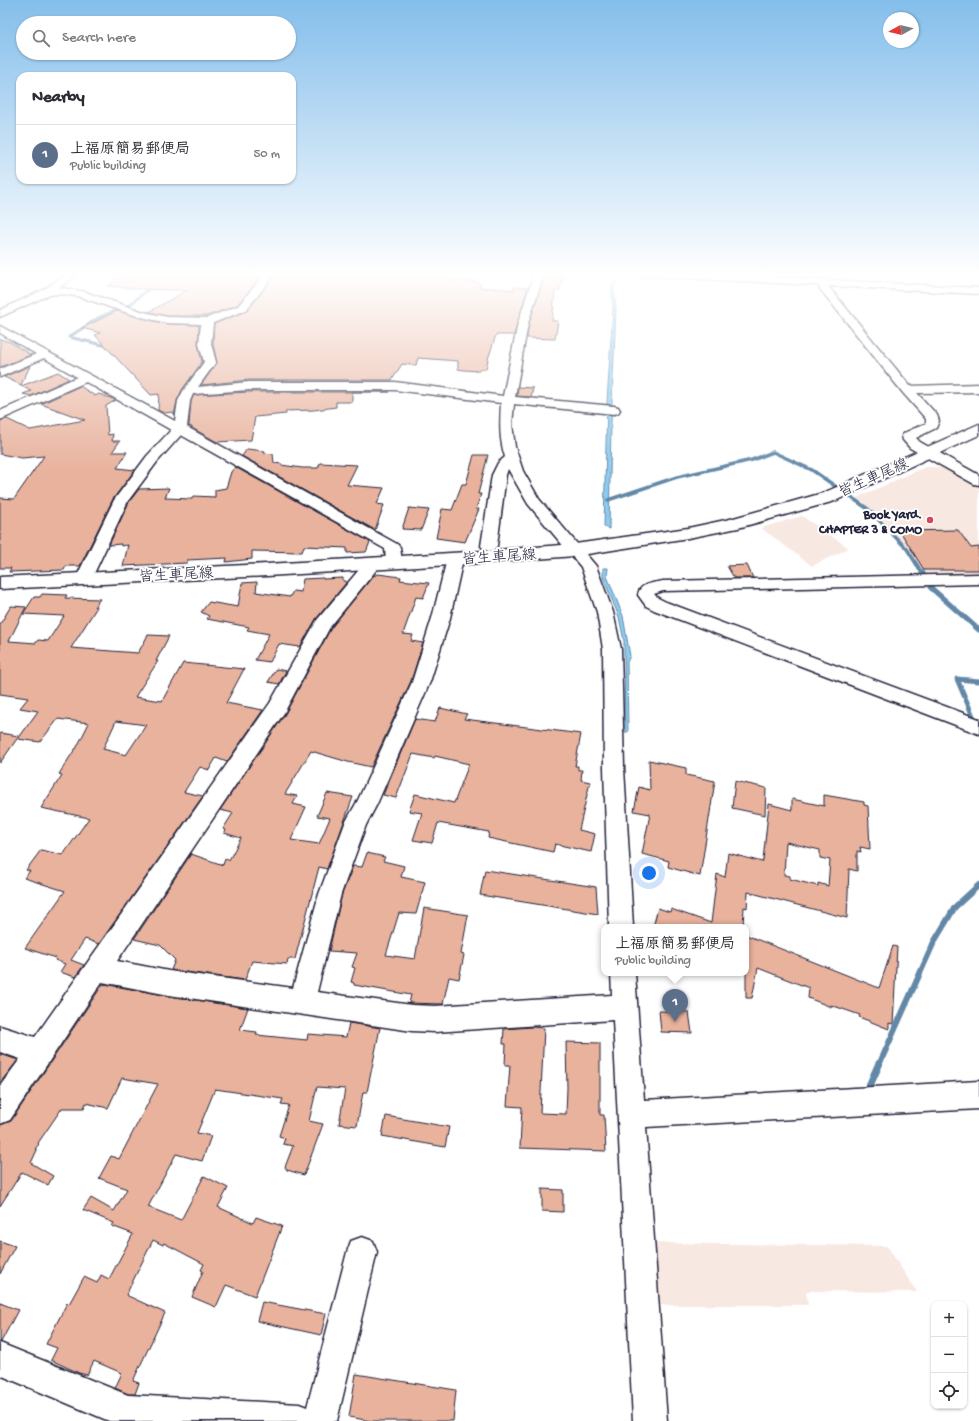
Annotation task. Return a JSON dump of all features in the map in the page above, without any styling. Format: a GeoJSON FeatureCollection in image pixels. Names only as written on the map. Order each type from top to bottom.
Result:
{"type":"FeatureCollection","features":[{"type":"Feature","properties":{"kind":"main road","name":"皆生車尾線"},"geometry":{"type":"LineString","coordinates":[[0,583],[455,559],[575,550],[688,533],[732,524],[829,497],[979,429]]}},
{"type":"Feature","properties":{"kind":"street"},"geometry":{"type":"LineString","coordinates":[[0,1110],[277,708],[323,624],[384,563],[392,547],[20,340]]}},
{"type":"Feature","properties":{"kind":"street"},"geometry":{"type":"LineString","coordinates":[[84,578],[121,500],[152,459],[180,428],[184,401],[189,391],[210,361],[204,344],[204,340]]}},
{"type":"Feature","properties":{"kind":"street"},"geometry":{"type":"LineString","coordinates":[[520,340],[508,399],[506,424],[508,447],[516,471],[533,501],[588,566],[605,612],[612,650],[614,768],[621,924]]}},
{"type":"Feature","properties":{"kind":"street"},"geometry":{"type":"LineString","coordinates":[[867,340],[933,421],[931,425],[909,436],[908,438],[915,445],[979,481]]}},
{"type":"Feature","properties":{"kind":"street"},"geometry":{"type":"LineString","coordinates":[[0,373],[45,354]]}},
{"type":"Feature","properties":{"kind":"street"},"geometry":{"type":"LineString","coordinates":[[0,416],[86,377]]}},
{"type":"Feature","properties":{"kind":"street"},"geometry":{"type":"LineString","coordinates":[[189,391],[249,386],[395,386],[468,396],[608,409]]}},
{"type":"Feature","properties":{"kind":"street"},"geometry":{"type":"LineString","coordinates":[[907,390],[979,388]]}},
{"type":"Feature","properties":{"kind":"street"},"geometry":{"type":"LineString","coordinates":[[489,546],[499,475],[503,466],[512,458]]}},
{"type":"Feature","properties":{"kind":"street"},"geometry":{"type":"LineString","coordinates":[[302,1002],[330,894],[356,823],[367,804],[421,682],[441,618],[455,559]]}},
{"type":"Feature","properties":{"kind":"street"},"geometry":{"type":"LineString","coordinates":[[979,579],[663,586],[650,589],[646,592],[646,595],[652,602],[660,606],[979,727]]}},
{"type":"Feature","properties":{"kind":"street"},"geometry":{"type":"LineString","coordinates":[[96,969],[168,983],[435,1019],[625,1007]]}},
{"type":"Feature","properties":{"kind":"street"},"geometry":{"type":"LineString","coordinates":[[624,976],[650,1421]]}},
{"type":"Feature","properties":{"kind":"street"},"geometry":{"type":"LineString","coordinates":[[0,1039],[39,1052]]}},
{"type":"Feature","properties":{"kind":"street"},"geometry":{"type":"LineString","coordinates":[[632,1114],[979,1094]]}},
{"type":"Feature","properties":{"kind":"street"},"geometry":{"type":"LineString","coordinates":[[320,1421],[362,1252]]}},
{"type":"Feature","properties":{"kind":"street"},"geometry":{"type":"LineString","coordinates":[[0,1359],[128,1412],[300,1421]]}},
{"type":"Feature","properties":{"kind":"shaded area","name":"Book Yard. CHAPTER 3 & COMO"},"geometry":{"type":"Polygon","coordinates":[[[925,467],[950,467],[979,487],[979,577],[927,577],[908,549],[893,531],[869,509],[854,499],[925,467]]]}},
{"type":"Feature","properties":{"kind":"shaded area"},"geometry":{"type":"Polygon","coordinates":[[[802,516],[849,548],[812,566],[761,528],[802,516]]]}},
{"type":"Feature","properties":{"kind":"shaded area"},"geometry":{"type":"Polygon","coordinates":[[[654,1243],[887,1246],[917,1292],[806,1291],[808,1305],[660,1305],[654,1243]]]}},
{"type":"Feature","properties":{"kind":"water"},"geometry":{"type":"Polygon","coordinates":[[[611,340],[615,340],[609,529],[604,527],[607,402],[611,340]]]}},
{"type":"Feature","properties":{"kind":"water"},"geometry":{"type":"Polygon","coordinates":[[[872,340],[872,340],[910,387],[872,340]]]}},
{"type":"Feature","properties":{"kind":"water"},"geometry":{"type":"Polygon","coordinates":[[[603,568],[608,568],[607,576],[623,616],[630,656],[627,662],[628,732],[625,732],[624,641],[619,617],[603,577],[603,568]]]}},
{"type":"Feature","properties":{"kind":"building"},"geometry":{"type":"Polygon","coordinates":[[[0,340],[10,342],[31,355],[0,367],[0,340]]]}},
{"type":"Feature","properties":{"kind":"building"},"geometry":{"type":"Polygon","coordinates":[[[100,340],[198,340],[202,362],[182,390],[177,401],[174,415],[173,412],[164,413],[158,410],[159,394],[151,395],[100,340]]]}},
{"type":"Feature","properties":{"kind":"building"},"geometry":{"type":"Polygon","coordinates":[[[213,340],[494,340],[486,369],[479,369],[479,371],[458,369],[458,361],[418,358],[416,365],[402,364],[392,380],[249,380],[201,385],[217,363],[213,340]]]}},
{"type":"Feature","properties":{"kind":"building"},"geometry":{"type":"Polygon","coordinates":[[[30,366],[21,385],[4,377],[30,366]]]}},
{"type":"Feature","properties":{"kind":"building"},"geometry":{"type":"Polygon","coordinates":[[[58,372],[69,379],[31,396],[23,394],[31,391],[21,386],[58,372]]]}},
{"type":"Feature","properties":{"kind":"building"},"geometry":{"type":"Polygon","coordinates":[[[80,386],[95,396],[99,394],[116,400],[106,406],[108,435],[113,434],[112,441],[120,441],[112,452],[127,452],[117,468],[135,470],[113,499],[80,566],[66,566],[64,570],[9,572],[11,568],[0,568],[0,498],[14,499],[44,456],[22,458],[0,454],[0,421],[7,419],[30,430],[85,420],[41,404],[80,386]]]}},
{"type":"Feature","properties":{"kind":"building"},"geometry":{"type":"Polygon","coordinates":[[[518,387],[533,388],[531,397],[517,396],[518,387]]]}},
{"type":"Feature","properties":{"kind":"building"},"geometry":{"type":"Polygon","coordinates":[[[249,392],[352,392],[352,402],[336,402],[336,407],[314,410],[286,411],[286,414],[255,417],[251,440],[217,442],[189,426],[191,401],[194,395],[249,392]]]}},
{"type":"Feature","properties":{"kind":"building"},"geometry":{"type":"Polygon","coordinates":[[[247,449],[265,451],[264,453],[273,454],[274,463],[282,464],[281,465],[302,468],[318,468],[320,463],[357,465],[347,485],[384,488],[377,504],[384,505],[375,530],[242,456],[247,449]]]}},
{"type":"Feature","properties":{"kind":"building"},"geometry":{"type":"Polygon","coordinates":[[[474,455],[488,455],[478,494],[481,494],[476,509],[479,509],[465,542],[436,538],[442,509],[452,510],[462,484],[466,484],[474,455]]]}},
{"type":"Feature","properties":{"kind":"building"},"geometry":{"type":"Polygon","coordinates":[[[235,467],[370,542],[366,552],[347,553],[347,548],[304,546],[302,552],[252,551],[252,559],[226,562],[227,558],[187,560],[187,563],[123,566],[128,545],[109,545],[129,502],[139,489],[169,488],[165,498],[192,499],[193,496],[215,497],[215,490],[226,488],[231,472],[235,467]]]}},
{"type":"Feature","properties":{"kind":"building"},"geometry":{"type":"Polygon","coordinates":[[[409,508],[429,510],[421,530],[402,529],[409,508]]]}},
{"type":"Feature","properties":{"kind":"building"},"geometry":{"type":"Polygon","coordinates":[[[958,530],[971,548],[979,547],[979,570],[924,570],[900,531],[958,530]]]}},
{"type":"Feature","properties":{"kind":"building"},"geometry":{"type":"Polygon","coordinates":[[[747,565],[753,578],[734,578],[727,566],[747,565]]]}},
{"type":"Feature","properties":{"kind":"building"},"geometry":{"type":"Polygon","coordinates":[[[378,574],[401,577],[400,580],[429,583],[423,598],[416,597],[403,634],[413,635],[411,641],[423,643],[411,681],[371,767],[311,751],[285,794],[297,796],[293,804],[306,807],[291,840],[319,844],[330,818],[317,816],[327,793],[353,797],[327,869],[319,867],[295,959],[288,959],[287,964],[252,961],[245,980],[171,970],[175,960],[160,945],[134,939],[191,854],[223,865],[225,859],[229,860],[241,838],[224,833],[226,830],[223,829],[233,813],[220,810],[285,714],[331,628],[373,576],[378,574]]]}},
{"type":"Feature","properties":{"kind":"building"},"geometry":{"type":"Polygon","coordinates":[[[343,578],[343,581],[346,581],[346,583],[316,619],[300,647],[279,644],[270,662],[255,660],[269,634],[247,630],[249,627],[207,619],[209,616],[201,612],[209,602],[238,607],[242,583],[257,582],[256,592],[290,597],[293,591],[301,592],[303,579],[343,578]]]}},
{"type":"Feature","properties":{"kind":"building"},"geometry":{"type":"Polygon","coordinates":[[[42,594],[67,595],[65,598],[100,599],[94,607],[97,607],[71,648],[138,653],[148,635],[169,636],[156,661],[158,661],[135,697],[162,701],[183,663],[244,669],[226,703],[263,710],[227,762],[216,758],[209,770],[200,767],[184,792],[203,796],[99,944],[85,939],[71,960],[84,965],[75,977],[60,972],[65,964],[55,960],[56,958],[25,948],[65,891],[24,878],[30,871],[26,870],[41,850],[63,855],[89,818],[41,808],[62,775],[59,774],[76,749],[89,723],[58,719],[40,742],[18,739],[38,711],[20,708],[28,698],[0,694],[0,624],[11,606],[26,607],[9,641],[36,643],[38,640],[48,641],[64,616],[23,614],[34,597],[40,597],[42,594]],[[116,721],[103,749],[126,755],[146,725],[116,721]]]}},
{"type":"Feature","properties":{"kind":"building"},"geometry":{"type":"Polygon","coordinates":[[[276,669],[286,671],[279,684],[268,682],[276,669]]]}},
{"type":"Feature","properties":{"kind":"building"},"geometry":{"type":"Polygon","coordinates":[[[440,708],[467,714],[464,719],[581,734],[575,766],[578,766],[578,770],[582,770],[581,780],[590,782],[579,830],[595,834],[591,852],[555,844],[553,852],[488,838],[489,832],[438,823],[432,843],[413,840],[422,813],[409,811],[415,794],[454,803],[469,764],[435,756],[434,758],[413,754],[396,798],[383,795],[415,719],[435,722],[440,708]]]}},
{"type":"Feature","properties":{"kind":"building"},"geometry":{"type":"Polygon","coordinates":[[[0,733],[19,736],[0,763],[0,733]]]}},
{"type":"Feature","properties":{"kind":"building"},"geometry":{"type":"Polygon","coordinates":[[[649,760],[686,768],[686,775],[715,781],[700,876],[668,867],[669,861],[642,854],[650,814],[634,811],[639,787],[650,790],[649,760]]]}},
{"type":"Feature","properties":{"kind":"building"},"geometry":{"type":"Polygon","coordinates":[[[735,781],[766,788],[765,815],[732,808],[735,781]]]}},
{"type":"Feature","properties":{"kind":"building"},"geometry":{"type":"Polygon","coordinates":[[[824,795],[864,802],[864,805],[868,806],[870,849],[860,847],[861,852],[857,851],[857,871],[849,869],[847,918],[748,892],[747,908],[744,907],[743,924],[654,924],[658,908],[670,912],[671,909],[711,923],[717,874],[725,877],[728,853],[762,862],[769,804],[792,810],[792,799],[824,806],[824,795]],[[786,842],[784,875],[790,876],[790,879],[818,886],[818,883],[828,886],[830,860],[820,858],[820,850],[786,842]]]}},
{"type":"Feature","properties":{"kind":"building"},"geometry":{"type":"Polygon","coordinates":[[[367,853],[385,857],[383,861],[404,866],[401,877],[425,882],[416,914],[399,913],[386,955],[415,959],[424,908],[468,915],[461,954],[464,955],[459,979],[449,977],[443,1004],[409,1003],[411,995],[354,985],[354,983],[351,982],[355,968],[352,967],[357,953],[329,951],[342,894],[353,866],[362,867],[367,853]]]}},
{"type":"Feature","properties":{"kind":"building"},"geometry":{"type":"Polygon","coordinates":[[[485,870],[596,887],[598,914],[480,895],[485,870]]]}},
{"type":"Feature","properties":{"kind":"building"},"geometry":{"type":"Polygon","coordinates":[[[749,936],[879,988],[893,946],[897,947],[893,1024],[889,1023],[889,1029],[859,1017],[860,1015],[831,1005],[831,1007],[808,998],[809,988],[758,968],[752,998],[746,998],[746,976],[749,976],[749,936]]]}},
{"type":"Feature","properties":{"kind":"building"},"geometry":{"type":"Polygon","coordinates":[[[103,984],[248,1008],[240,1030],[257,1032],[256,1035],[307,1040],[308,1034],[346,1037],[349,1023],[380,1028],[367,1092],[363,1092],[357,1126],[339,1124],[345,1089],[317,1087],[309,1121],[323,1124],[304,1175],[287,1170],[285,1167],[293,1146],[283,1144],[285,1138],[279,1136],[289,1105],[281,1104],[283,1099],[215,1089],[197,1133],[211,1136],[202,1161],[176,1154],[148,1207],[181,1220],[204,1176],[228,1188],[218,1207],[253,1223],[256,1217],[282,1226],[255,1296],[226,1285],[216,1307],[192,1297],[203,1271],[201,1270],[204,1264],[164,1243],[163,1245],[153,1240],[126,1295],[165,1313],[133,1381],[139,1383],[135,1394],[128,1394],[115,1388],[122,1373],[94,1361],[87,1375],[79,1373],[51,1360],[57,1348],[46,1344],[67,1303],[69,1304],[84,1277],[97,1283],[101,1275],[109,1279],[133,1234],[112,1226],[114,1223],[83,1210],[91,1198],[114,1211],[127,1189],[99,1178],[111,1156],[119,1159],[158,1084],[122,1078],[108,1108],[86,1103],[84,1108],[62,1108],[38,1143],[39,1144],[35,1149],[37,1150],[31,1163],[53,1176],[48,1185],[22,1172],[0,1206],[0,1125],[11,1121],[103,984]]]}},
{"type":"Feature","properties":{"kind":"building"},"geometry":{"type":"Polygon","coordinates":[[[659,1011],[689,1012],[692,1033],[661,1032],[659,1011]]]}},
{"type":"Feature","properties":{"kind":"building"},"geometry":{"type":"Polygon","coordinates":[[[532,1027],[544,1028],[540,1113],[566,1114],[566,1042],[600,1043],[600,1115],[604,1115],[606,1151],[520,1148],[522,1107],[507,1106],[510,1065],[505,1065],[506,1044],[503,1044],[504,1029],[532,1027]]]}},
{"type":"Feature","properties":{"kind":"building"},"geometry":{"type":"Polygon","coordinates":[[[0,1054],[18,1060],[0,1083],[0,1054]]]}},
{"type":"Feature","properties":{"kind":"building"},"geometry":{"type":"Polygon","coordinates":[[[386,1116],[449,1127],[445,1147],[382,1136],[386,1116]]]}},
{"type":"Feature","properties":{"kind":"building"},"geometry":{"type":"Polygon","coordinates":[[[542,1189],[563,1190],[563,1212],[542,1211],[542,1189]]]}},
{"type":"Feature","properties":{"kind":"building"},"geometry":{"type":"Polygon","coordinates":[[[0,1241],[15,1246],[0,1274],[0,1241]]]}},
{"type":"Feature","properties":{"kind":"building"},"geometry":{"type":"Polygon","coordinates":[[[262,1302],[326,1314],[321,1335],[257,1321],[262,1302]]]}},
{"type":"Feature","properties":{"kind":"building"},"geometry":{"type":"Polygon","coordinates":[[[0,1303],[18,1310],[1,1342],[0,1342],[0,1303]]]}},
{"type":"Feature","properties":{"kind":"building"},"geometry":{"type":"Polygon","coordinates":[[[356,1374],[456,1390],[453,1421],[371,1421],[349,1417],[356,1374]]]}},
{"type":"Feature","properties":{"kind":"waterway"},"geometry":{"type":"LineString","coordinates":[[83,340],[111,347]]}},
{"type":"Feature","properties":{"kind":"waterway"},"geometry":{"type":"LineString","coordinates":[[608,500],[677,477],[752,460],[773,452],[812,470],[868,509],[907,549],[922,573]]}},
{"type":"Feature","properties":{"kind":"waterway"},"geometry":{"type":"LineString","coordinates":[[922,572],[925,577]]}},
{"type":"Feature","properties":{"kind":"waterway"},"geometry":{"type":"LineString","coordinates":[[930,587],[979,630]]}},
{"type":"Feature","properties":{"kind":"waterway"},"geometry":{"type":"LineString","coordinates":[[979,681],[957,679],[979,730]]}},
{"type":"Feature","properties":{"kind":"waterway"},"geometry":{"type":"LineString","coordinates":[[879,1065],[934,942],[955,907],[979,885]]}},
{"type":"Feature","properties":{"kind":"waterway"},"geometry":{"type":"LineString","coordinates":[[868,1089],[879,1064]]}},
{"type":"Feature","properties":{"kind":"place","name":"Book Yard. CHAPTER 3 & COMO"},"geometry":{"type":"Point","coordinates":[930,520]}},
{"type":"Feature","properties":{"kind":"place","name":"上福原簡易郵便局"},"geometry":{"type":"Point","coordinates":[675,1022]}}]}
